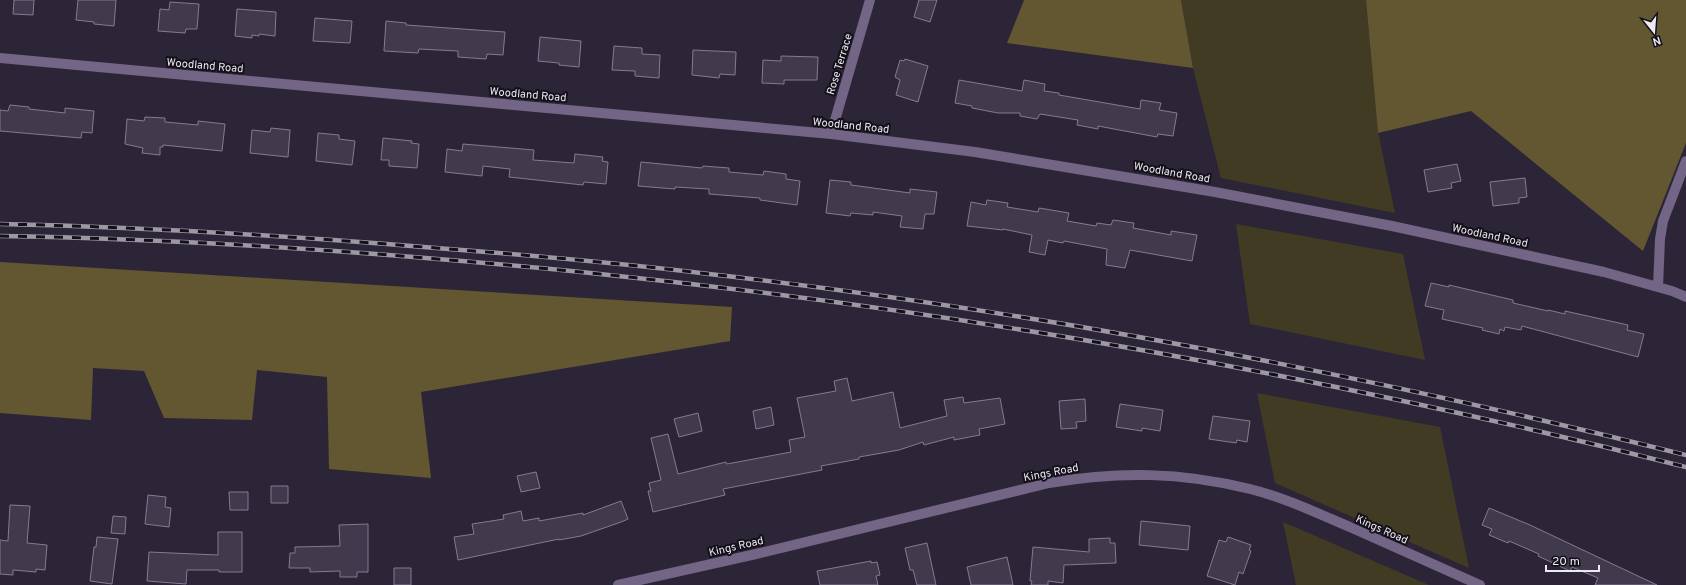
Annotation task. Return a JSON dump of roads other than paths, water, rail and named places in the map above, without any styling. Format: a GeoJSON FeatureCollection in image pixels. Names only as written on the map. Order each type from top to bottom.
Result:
{"type":"FeatureCollection","features":[{"type":"Feature","properties":{"kind":"street","name":"Rose Terrace"},"geometry":{"type":"LineString","coordinates":[[831,134],[870,0]]}},
{"type":"Feature","properties":{"kind":"street","name":"Woodland Road"},"geometry":{"type":"LineString","coordinates":[[0,58],[831,134],[975,152],[1215,192],[1392,226],[1604,272],[1672,291],[1686,297]]}},
{"type":"Feature","properties":{"kind":"street"},"geometry":{"type":"LineString","coordinates":[[1658,287],[1660,239],[1663,221],[1686,161]]}},
{"type":"Feature","properties":{"kind":"street","name":"Kings Road"},"geometry":{"type":"LineString","coordinates":[[618,585],[756,554],[1049,483],[1084,477],[1121,474],[1169,475],[1217,481],[1252,489],[1298,504],[1480,585]]}},
{"type":"Feature","properties":{"kind":"railway"},"geometry":{"type":"LineString","coordinates":[[0,224],[55,225],[273,236],[504,253],[675,270],[832,289],[1078,326],[1201,348],[1445,398],[1686,455]]}},
{"type":"Feature","properties":{"kind":"railway"},"geometry":{"type":"LineString","coordinates":[[0,236],[145,240],[364,253],[581,272],[860,306],[999,326],[1137,349],[1275,375],[1413,403],[1686,467]]}}]}
